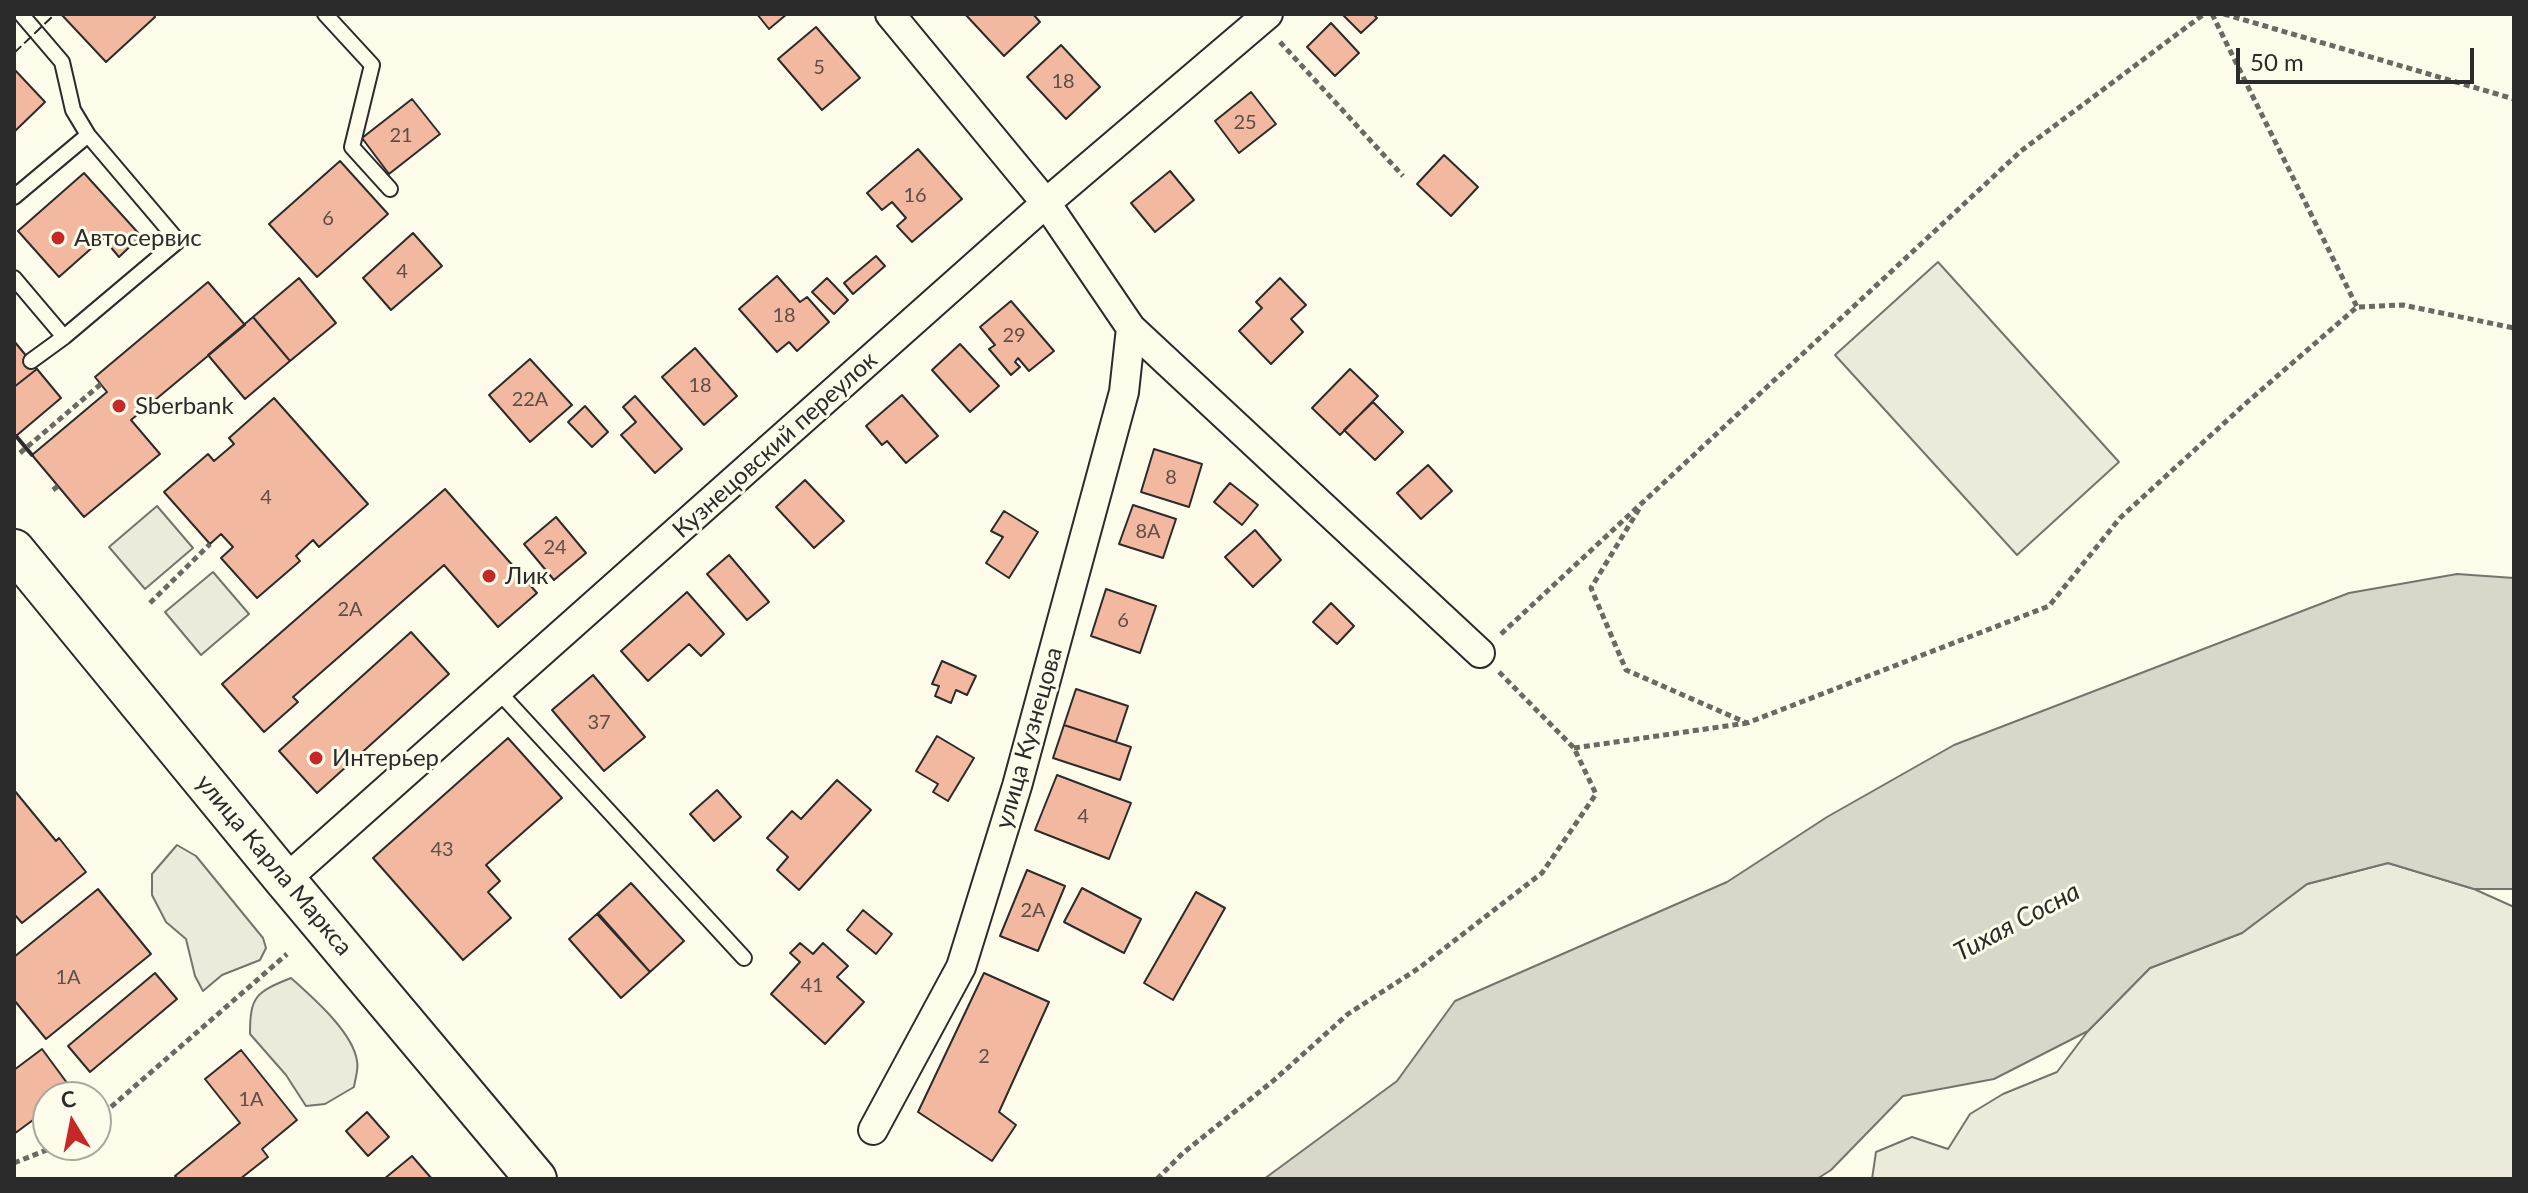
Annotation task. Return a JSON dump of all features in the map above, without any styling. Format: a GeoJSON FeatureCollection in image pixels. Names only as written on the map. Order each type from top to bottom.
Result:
{"type":"FeatureCollection","features":[{"type":"Feature","properties":{"kind":"main road","name":"улица Карла Маркса"},"geometry":{"type":"LineString","coordinates":[[14,550],[536,1179]]}},
{"type":"Feature","properties":{"kind":"street"},"geometry":{"type":"LineString","coordinates":[[890,14],[1046,203],[1131,328],[1480,653]]}},
{"type":"Feature","properties":{"kind":"street","name":"Кузнецовский переулок"},"geometry":{"type":"LineString","coordinates":[[285,880],[1046,203],[1264,17]]}},
{"type":"Feature","properties":{"kind":"street","name":"улица Кузнецова"},"geometry":{"type":"LineString","coordinates":[[873,1130],[961,967],[1017,786],[1120,407],[1131,328]]}},
{"type":"Feature","properties":{"kind":"lane"},"geometry":{"type":"LineString","coordinates":[[21,14],[62,62],[73,110],[88,135],[178,241],[31,361]]}},
{"type":"Feature","properties":{"kind":"lane"},"geometry":{"type":"LineString","coordinates":[[325,14],[372,65],[352,147],[390,189]]}},
{"type":"Feature","properties":{"kind":"lane"},"geometry":{"type":"LineString","coordinates":[[14,197],[88,135]]}},
{"type":"Feature","properties":{"kind":"lane"},"geometry":{"type":"LineString","coordinates":[[14,278],[64,337]]}},
{"type":"Feature","properties":{"kind":"lane"},"geometry":{"type":"LineString","coordinates":[[498,691],[744,958]]}},
{"type":"Feature","properties":{"kind":"path"},"geometry":{"type":"LineString","coordinates":[[1157,1179],[1183,1153],[1273,1081],[1348,1014],[1419,968],[1542,873],[1596,794],[1574,748],[1480,653],[2021,151],[2204,14]]}},
{"type":"Feature","properties":{"kind":"path"},"geometry":{"type":"LineString","coordinates":[[2212,14],[2357,307]]}},
{"type":"Feature","properties":{"kind":"path"},"geometry":{"type":"LineString","coordinates":[[2224,14],[2514,99]]}},
{"type":"Feature","properties":{"kind":"path"},"geometry":{"type":"LineString","coordinates":[[1264,17],[1403,176]]}},
{"type":"Feature","properties":{"kind":"path"},"geometry":{"type":"LineString","coordinates":[[1574,748],[1747,723],[2049,606],[2120,518],[2357,307],[2403,305],[2514,328]]}},
{"type":"Feature","properties":{"kind":"path"},"geometry":{"type":"LineString","coordinates":[[20,453],[101,384]]}},
{"type":"Feature","properties":{"kind":"path"},"geometry":{"type":"LineString","coordinates":[[1643,502],[1591,588],[1626,670],[1747,723]]}},
{"type":"Feature","properties":{"kind":"path"},"geometry":{"type":"LineString","coordinates":[[150,603],[210,544]]}},
{"type":"Feature","properties":{"kind":"path"},"geometry":{"type":"LineString","coordinates":[[112,1106],[287,954]]}},
{"type":"Feature","properties":{"kind":"shaded area"},"geometry":{"type":"Polygon","coordinates":[[[1938,262],[2119,462],[2017,555],[1835,355],[1938,262]]]}},
{"type":"Feature","properties":{"kind":"shaded area"},"geometry":{"type":"Polygon","coordinates":[[[157,506],[193,548],[145,589],[109,547],[157,506]]]}},
{"type":"Feature","properties":{"kind":"shaded area"},"geometry":{"type":"Polygon","coordinates":[[[213,572],[249,614],[201,655],[165,612],[213,572]]]}},
{"type":"Feature","properties":{"kind":"shaded area"},"geometry":{"type":"Polygon","coordinates":[[[177,845],[196,856],[263,938],[266,948],[260,960],[222,975],[203,991],[195,976],[186,939],[166,922],[152,895],[152,874],[177,845]]]}},
{"type":"Feature","properties":{"kind":"shaded area"},"geometry":{"type":"Polygon","coordinates":[[[2388,863],[2474,889],[2514,907],[2514,1179],[1872,1179],[1876,1152],[1912,1137],[1948,1149],[1970,1114],[2003,1094],[2057,1072],[2088,1031],[2150,968],[2242,933],[2307,884],[2388,863]]]}},
{"type":"Feature","properties":{"kind":"shaded area"},"geometry":{"type":"Polygon","coordinates":[[[291,978],[340,1027],[357,1061],[354,1087],[325,1104],[306,1106],[286,1075],[250,1034],[251,1011],[257,997],[291,978]]]}},
{"type":"Feature","properties":{"kind":"water","name":"Тихая Сосна"},"geometry":{"type":"Polygon","coordinates":[[[2457,574],[2514,578],[2514,889],[2474,889],[2388,863],[2307,884],[2242,933],[2150,968],[2088,1031],[1994,1079],[1903,1096],[1831,1170],[1817,1179],[1264,1179],[1397,1081],[1455,1001],[1727,882],[1827,817],[1954,745],[2349,593],[2457,574]]]}},
{"type":"Feature","properties":{"kind":"building"},"geometry":{"type":"Polygon","coordinates":[[[61,14],[153,14],[155,17],[106,62],[61,14]]]}},
{"type":"Feature","properties":{"kind":"building"},"geometry":{"type":"Polygon","coordinates":[[[757,14],[787,14],[769,29],[757,14]]]}},
{"type":"Feature","properties":{"kind":"building"},"geometry":{"type":"Polygon","coordinates":[[[965,14],[1033,14],[1040,22],[1004,56],[965,14]]]}},
{"type":"Feature","properties":{"kind":"building"},"geometry":{"type":"Polygon","coordinates":[[[1342,14],[1373,14],[1377,18],[1361,33],[1342,14]]]}},
{"type":"Feature","properties":{"kind":"building"},"geometry":{"type":"Polygon","coordinates":[[[1331,23],[1359,53],[1335,76],[1307,47],[1331,23]]]}},
{"type":"Feature","properties":{"kind":"building"},"geometry":{"type":"Polygon","coordinates":[[[816,27],[860,78],[822,110],[778,59],[816,27]]]}},
{"type":"Feature","properties":{"kind":"building"},"geometry":{"type":"Polygon","coordinates":[[[1061,45],[1100,87],[1066,119],[1027,77],[1061,45]]]}},
{"type":"Feature","properties":{"kind":"building"},"geometry":{"type":"Polygon","coordinates":[[[14,69],[45,102],[14,132],[14,69]]]}},
{"type":"Feature","properties":{"kind":"building"},"geometry":{"type":"Polygon","coordinates":[[[1251,92],[1276,124],[1239,153],[1215,121],[1251,92]]]}},
{"type":"Feature","properties":{"kind":"building"},"geometry":{"type":"Polygon","coordinates":[[[412,99],[440,134],[389,174],[362,138],[412,99]]]}},
{"type":"Feature","properties":{"kind":"building"},"geometry":{"type":"Polygon","coordinates":[[[918,149],[962,199],[912,242],[897,226],[906,218],[892,202],[882,210],[867,193],[918,149]]]}},
{"type":"Feature","properties":{"kind":"building"},"geometry":{"type":"Polygon","coordinates":[[[1444,155],[1478,187],[1451,216],[1417,184],[1444,155]]]}},
{"type":"Feature","properties":{"kind":"building"},"geometry":{"type":"Polygon","coordinates":[[[340,161],[388,214],[317,277],[269,224],[340,161]]]}},
{"type":"Feature","properties":{"kind":"building"},"geometry":{"type":"Polygon","coordinates":[[[1170,171],[1194,200],[1155,232],[1131,203],[1170,171]]]}},
{"type":"Feature","properties":{"kind":"building"},"geometry":{"type":"Polygon","coordinates":[[[84,173],[141,236],[119,257],[103,238],[59,277],[18,231],[84,173]]]}},
{"type":"Feature","properties":{"kind":"building"},"geometry":{"type":"Polygon","coordinates":[[[413,233],[442,266],[391,310],[363,278],[413,233]]]}},
{"type":"Feature","properties":{"kind":"building"},"geometry":{"type":"Polygon","coordinates":[[[876,256],[885,266],[853,294],[844,283],[876,256]]]}},
{"type":"Feature","properties":{"kind":"building"},"geometry":{"type":"Polygon","coordinates":[[[777,276],[800,302],[807,297],[829,322],[797,351],[789,342],[777,352],[739,309],[777,276]]]}},
{"type":"Feature","properties":{"kind":"building"},"geometry":{"type":"Polygon","coordinates":[[[299,278],[336,323],[290,361],[253,317],[299,278]]]}},
{"type":"Feature","properties":{"kind":"building"},"geometry":{"type":"Polygon","coordinates":[[[827,278],[848,300],[834,314],[812,292],[827,278]]]}},
{"type":"Feature","properties":{"kind":"building"},"geometry":{"type":"Polygon","coordinates":[[[1280,278],[1306,305],[1291,319],[1303,332],[1271,364],[1239,331],[1262,308],[1256,302],[1280,278]]]}},
{"type":"Feature","properties":{"kind":"building","name":"Sberbank"},"geometry":{"type":"Polygon","coordinates":[[[208,282],[245,325],[131,420],[160,454],[84,517],[32,455],[107,392],[95,377],[208,282]]]}},
{"type":"Feature","properties":{"kind":"building"},"geometry":{"type":"Polygon","coordinates":[[[1011,301],[1054,351],[1029,371],[1018,358],[1015,362],[1020,367],[1011,375],[989,349],[995,345],[980,327],[1011,301]]]}},
{"type":"Feature","properties":{"kind":"building"},"geometry":{"type":"Polygon","coordinates":[[[253,317],[290,361],[245,399],[208,355],[253,317]]]}},
{"type":"Feature","properties":{"kind":"building"},"geometry":{"type":"Polygon","coordinates":[[[14,341],[37,369],[14,387],[14,341]]]}},
{"type":"Feature","properties":{"kind":"building"},"geometry":{"type":"Polygon","coordinates":[[[960,344],[999,386],[970,412],[932,370],[960,344]]]}},
{"type":"Feature","properties":{"kind":"building"},"geometry":{"type":"Polygon","coordinates":[[[695,348],[737,396],[704,425],[662,377],[695,348]]]}},
{"type":"Feature","properties":{"kind":"building"},"geometry":{"type":"Polygon","coordinates":[[[530,359],[572,405],[530,442],[489,395],[530,359]]]}},
{"type":"Feature","properties":{"kind":"building"},"geometry":{"type":"Polygon","coordinates":[[[37,369],[61,398],[16,436],[14,387],[37,369]]]}},
{"type":"Feature","properties":{"kind":"building"},"geometry":{"type":"Polygon","coordinates":[[[1350,369],[1378,396],[1340,435],[1312,408],[1350,369]]]}},
{"type":"Feature","properties":{"kind":"building"},"geometry":{"type":"Polygon","coordinates":[[[902,395],[938,436],[906,463],[887,441],[882,445],[866,426],[902,395]]]}},
{"type":"Feature","properties":{"kind":"building"},"geometry":{"type":"Polygon","coordinates":[[[635,396],[682,449],[655,473],[621,435],[636,422],[623,407],[635,396]]]}},
{"type":"Feature","properties":{"kind":"building"},"geometry":{"type":"Polygon","coordinates":[[[274,398],[368,504],[319,547],[313,540],[296,556],[300,561],[257,598],[221,558],[233,547],[221,534],[210,544],[164,492],[208,454],[214,461],[234,444],[229,438],[274,398]]]}},
{"type":"Feature","properties":{"kind":"building"},"geometry":{"type":"Polygon","coordinates":[[[1373,402],[1403,432],[1375,460],[1344,430],[1373,402]]]}},
{"type":"Feature","properties":{"kind":"building"},"geometry":{"type":"Polygon","coordinates":[[[585,406],[608,432],[592,447],[568,422],[585,406]]]}},
{"type":"Feature","properties":{"kind":"building"},"geometry":{"type":"Polygon","coordinates":[[[1154,449],[1202,464],[1189,507],[1141,492],[1154,449]]]}},
{"type":"Feature","properties":{"kind":"building"},"geometry":{"type":"Polygon","coordinates":[[[1428,465],[1452,491],[1421,519],[1397,493],[1428,465]]]}},
{"type":"Feature","properties":{"kind":"building"},"geometry":{"type":"Polygon","coordinates":[[[805,480],[844,521],[814,548],[776,507],[805,480]]]}},
{"type":"Feature","properties":{"kind":"building"},"geometry":{"type":"Polygon","coordinates":[[[1230,483],[1258,505],[1242,525],[1214,502],[1230,483]]]}},
{"type":"Feature","properties":{"kind":"building"},"geometry":{"type":"Polygon","coordinates":[[[445,489],[537,593],[498,627],[444,565],[293,697],[298,702],[264,732],[222,684],[445,489]]]}},
{"type":"Feature","properties":{"kind":"building"},"geometry":{"type":"Polygon","coordinates":[[[1133,505],[1176,519],[1163,558],[1119,544],[1133,505]]]}},
{"type":"Feature","properties":{"kind":"building"},"geometry":{"type":"Polygon","coordinates":[[[1004,511],[1038,532],[1009,578],[986,563],[1003,537],[991,531],[1004,511]]]}},
{"type":"Feature","properties":{"kind":"building"},"geometry":{"type":"Polygon","coordinates":[[[556,517],[586,553],[554,580],[524,544],[556,517]]]}},
{"type":"Feature","properties":{"kind":"building"},"geometry":{"type":"Polygon","coordinates":[[[1255,530],[1281,560],[1253,587],[1225,557],[1255,530]]]}},
{"type":"Feature","properties":{"kind":"building"},"geometry":{"type":"Polygon","coordinates":[[[729,555],[769,602],[747,620],[707,574],[729,555]]]}},
{"type":"Feature","properties":{"kind":"building"},"geometry":{"type":"Polygon","coordinates":[[[1106,589],[1156,606],[1140,653],[1091,636],[1106,589]]]}},
{"type":"Feature","properties":{"kind":"building"},"geometry":{"type":"Polygon","coordinates":[[[687,592],[724,634],[701,656],[689,644],[648,681],[621,651],[687,592]]]}},
{"type":"Feature","properties":{"kind":"building"},"geometry":{"type":"Polygon","coordinates":[[[1331,603],[1354,626],[1337,644],[1313,622],[1331,603]]]}},
{"type":"Feature","properties":{"kind":"building"},"geometry":{"type":"Polygon","coordinates":[[[411,632],[449,674],[317,793],[279,751],[411,632]]]}},
{"type":"Feature","properties":{"kind":"building"},"geometry":{"type":"Polygon","coordinates":[[[942,661],[976,676],[967,695],[956,690],[951,703],[935,696],[939,686],[932,684],[942,661]]]}},
{"type":"Feature","properties":{"kind":"building"},"geometry":{"type":"Polygon","coordinates":[[[593,675],[645,737],[604,771],[552,710],[593,675]]]}},
{"type":"Feature","properties":{"kind":"building"},"geometry":{"type":"Polygon","coordinates":[[[1076,689],[1128,706],[1116,742],[1064,725],[1076,689]]]}},
{"type":"Feature","properties":{"kind":"building"},"geometry":{"type":"Polygon","coordinates":[[[1064,725],[1131,747],[1120,780],[1053,758],[1064,725]]]}},
{"type":"Feature","properties":{"kind":"building"},"geometry":{"type":"Polygon","coordinates":[[[937,736],[974,758],[948,801],[933,792],[938,784],[916,771],[937,736]]]}},
{"type":"Feature","properties":{"kind":"building"},"geometry":{"type":"Polygon","coordinates":[[[508,738],[562,798],[486,865],[500,881],[488,892],[511,918],[463,960],[373,858],[508,738]]]}},
{"type":"Feature","properties":{"kind":"building"},"geometry":{"type":"Polygon","coordinates":[[[1057,775],[1131,803],[1109,859],[1035,830],[1057,775]]]}},
{"type":"Feature","properties":{"kind":"building"},"geometry":{"type":"Polygon","coordinates":[[[837,780],[871,810],[799,890],[777,870],[788,857],[767,838],[792,811],[801,819],[837,780]]]}},
{"type":"Feature","properties":{"kind":"building"},"geometry":{"type":"Polygon","coordinates":[[[14,790],[86,872],[22,923],[14,914],[14,790]]]}},
{"type":"Feature","properties":{"kind":"building"},"geometry":{"type":"Polygon","coordinates":[[[717,790],[741,817],[714,841],[690,814],[717,790]]]}},
{"type":"Feature","properties":{"kind":"building"},"geometry":{"type":"Polygon","coordinates":[[[1027,870],[1065,886],[1038,951],[1000,936],[1027,870]]]}},
{"type":"Feature","properties":{"kind":"building"},"geometry":{"type":"Polygon","coordinates":[[[631,883],[684,941],[650,972],[597,914],[631,883]]]}},
{"type":"Feature","properties":{"kind":"building"},"geometry":{"type":"Polygon","coordinates":[[[1082,888],[1141,919],[1124,953],[1064,922],[1082,888]]]}},
{"type":"Feature","properties":{"kind":"building"},"geometry":{"type":"Polygon","coordinates":[[[98,889],[151,954],[46,1039],[14,1000],[14,957],[98,889]]]}},
{"type":"Feature","properties":{"kind":"building"},"geometry":{"type":"Polygon","coordinates":[[[1196,892],[1225,908],[1173,1000],[1144,983],[1196,892]]]}},
{"type":"Feature","properties":{"kind":"building"},"geometry":{"type":"Polygon","coordinates":[[[863,910],[892,934],[876,954],[847,930],[863,910]]]}},
{"type":"Feature","properties":{"kind":"building"},"geometry":{"type":"Polygon","coordinates":[[[598,913],[650,972],[621,998],[569,939],[598,913]]]}},
{"type":"Feature","properties":{"kind":"building"},"geometry":{"type":"Polygon","coordinates":[[[800,943],[813,954],[823,943],[848,966],[837,977],[864,1002],[825,1044],[771,994],[800,962],[790,953],[800,943]]]}},
{"type":"Feature","properties":{"kind":"building"},"geometry":{"type":"Polygon","coordinates":[[[155,973],[177,999],[90,1072],[68,1046],[155,973]]]}},
{"type":"Feature","properties":{"kind":"building"},"geometry":{"type":"Polygon","coordinates":[[[984,973],[1049,1002],[999,1112],[1016,1125],[992,1161],[918,1112],[984,973]]]}},
{"type":"Feature","properties":{"kind":"building"},"geometry":{"type":"Polygon","coordinates":[[[42,1049],[66,1081],[32,1081],[32,1121],[14,1134],[14,1070],[42,1049]]]}},
{"type":"Feature","properties":{"kind":"building"},"geometry":{"type":"Polygon","coordinates":[[[241,1050],[297,1120],[262,1149],[268,1157],[240,1179],[178,1179],[175,1176],[240,1123],[205,1079],[241,1050]]]}},
{"type":"Feature","properties":{"kind":"building"},"geometry":{"type":"Polygon","coordinates":[[[367,1112],[389,1137],[368,1156],[346,1131],[367,1112]]]}},
{"type":"Feature","properties":{"kind":"building"},"geometry":{"type":"Polygon","coordinates":[[[412,1156],[432,1179],[384,1179],[412,1156]]]}},
{"type":"Feature","properties":{"kind":"fence"},"geometry":{"type":"LineString","coordinates":[[14,53],[55,14]]}},
{"type":"Feature","properties":{"kind":"wall"},"geometry":{"type":"LineString","coordinates":[[16,436],[32,455]]}},
{"type":"Feature","properties":{"kind":"place","name":"Автосервис"},"geometry":{"type":"Point","coordinates":[58,238]}},
{"type":"Feature","properties":{"kind":"place","name":"Sberbank"},"geometry":{"type":"Point","coordinates":[119,406]}},
{"type":"Feature","properties":{"kind":"place","name":"Лик"},"geometry":{"type":"Point","coordinates":[489,576]}},
{"type":"Feature","properties":{"kind":"place","name":"Интерьер"},"geometry":{"type":"Point","coordinates":[316,758]}}]}
